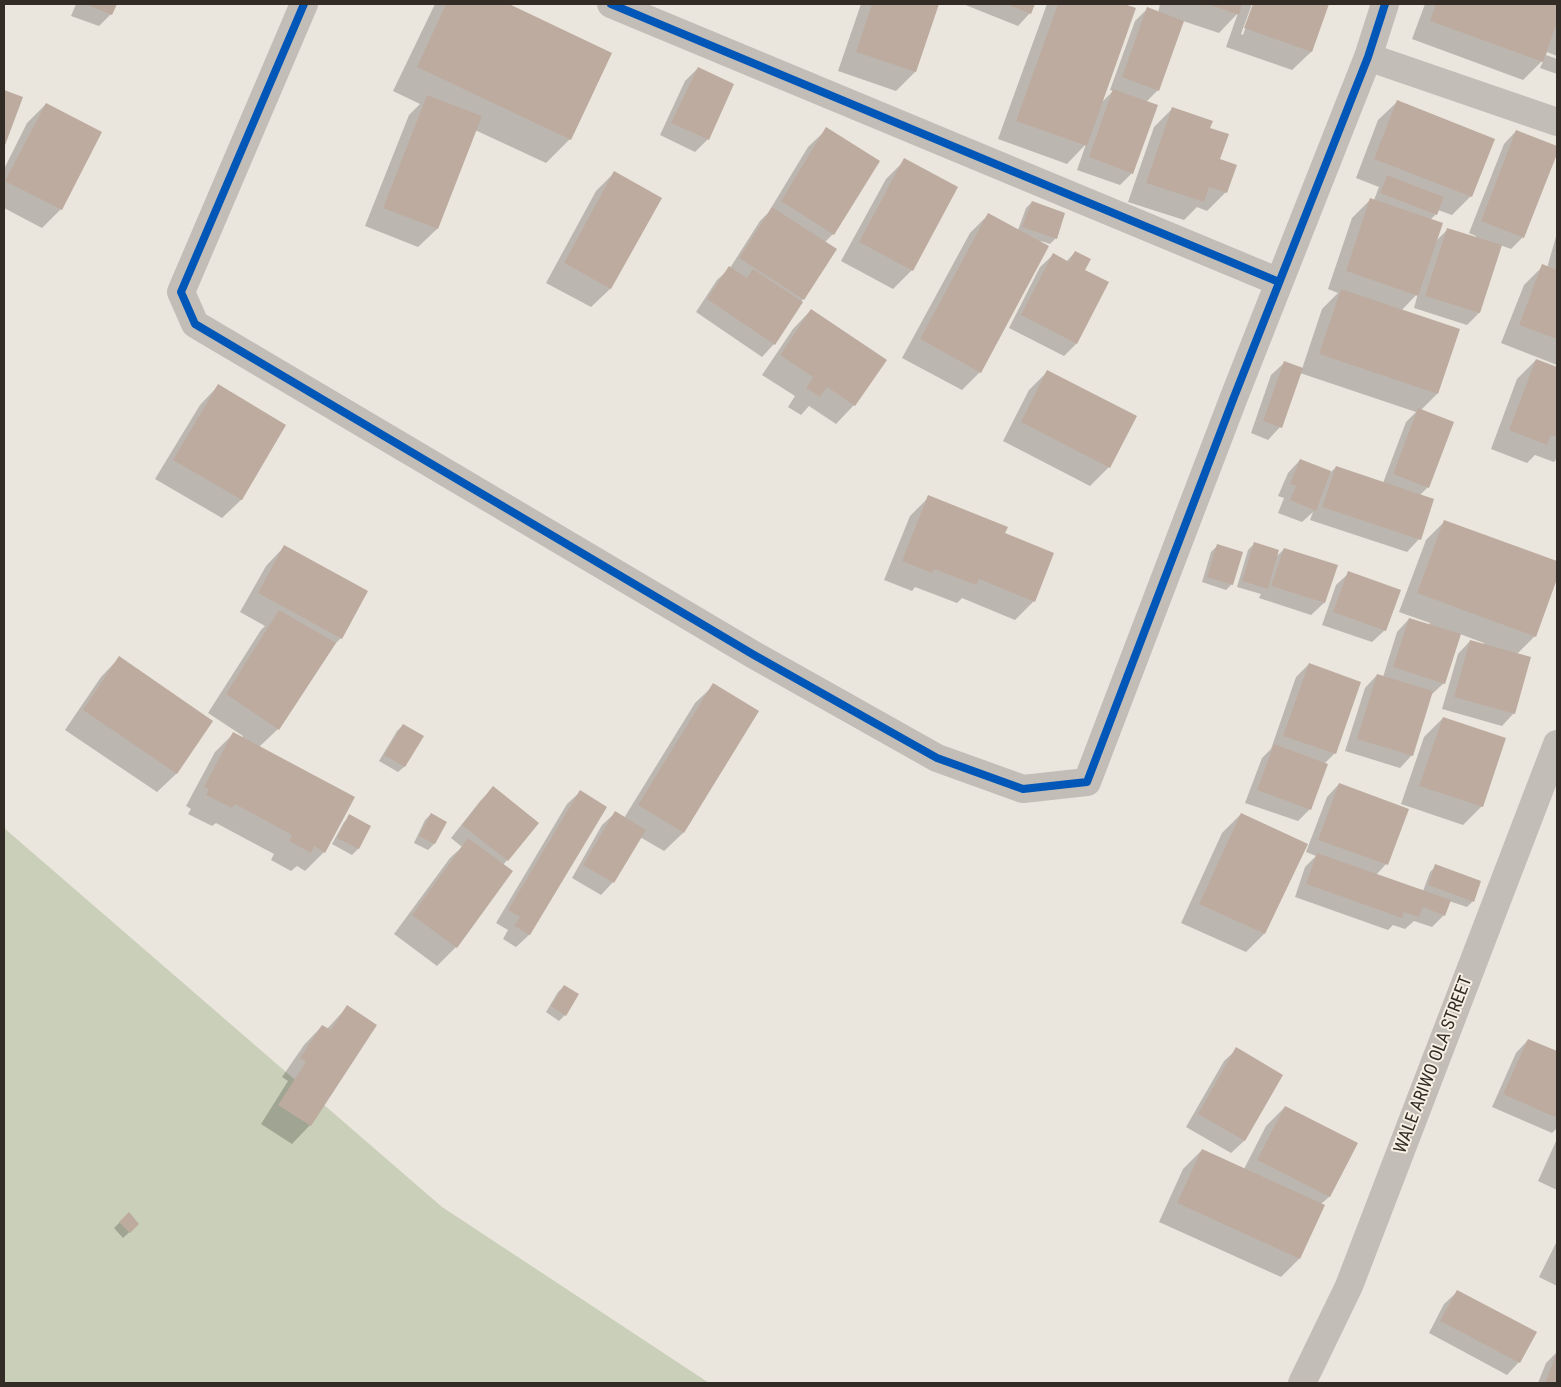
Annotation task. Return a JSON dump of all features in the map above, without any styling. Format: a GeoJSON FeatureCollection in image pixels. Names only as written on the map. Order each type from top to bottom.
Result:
{"type":"FeatureCollection","features":[{"type":"Feature","properties":{"kind":"street"},"geometry":{"type":"LineString","coordinates":[[304,4],[181,292],[195,324],[797,680],[937,758],[1023,789],[1087,782],[1279,282],[1368,57],[1385,4]]}},
{"type":"Feature","properties":{"kind":"street"},"geometry":{"type":"LineString","coordinates":[[611,4],[1279,282]]}},
{"type":"Feature","properties":{"kind":"street"},"geometry":{"type":"LineString","coordinates":[[1368,57],[1557,122]]}},
{"type":"Feature","properties":{"kind":"street","name":"WALE ARIWO OLA STREET"},"geometry":{"type":"LineString","coordinates":[[1302,1383],[1349,1286],[1557,744]]}},
{"type":"Feature","properties":{"kind":"green space"},"geometry":{"type":"Polygon","coordinates":[[[4,828],[442,1207],[709,1383],[4,1383],[4,828]]]}},
{"type":"Feature","properties":{"kind":"building"},"geometry":{"type":"Polygon","coordinates":[[[85,4],[117,4],[112,15],[85,4]]]}},
{"type":"Feature","properties":{"kind":"building"},"geometry":{"type":"Polygon","coordinates":[[[446,4],[509,4],[612,53],[571,140],[417,67],[446,4]]]}},
{"type":"Feature","properties":{"kind":"building"},"geometry":{"type":"Polygon","coordinates":[[[872,4],[939,4],[916,72],[856,52],[872,4]]]}},
{"type":"Feature","properties":{"kind":"building"},"geometry":{"type":"Polygon","coordinates":[[[1006,4],[1035,4],[1031,14],[1006,4]]]}},
{"type":"Feature","properties":{"kind":"building"},"geometry":{"type":"Polygon","coordinates":[[[1058,4],[1124,4],[1136,8],[1087,146],[1016,121],[1058,4]]]}},
{"type":"Feature","properties":{"kind":"building"},"geometry":{"type":"Polygon","coordinates":[[[1207,4],[1242,4],[1239,15],[1207,4]]]}},
{"type":"Feature","properties":{"kind":"building"},"geometry":{"type":"Polygon","coordinates":[[[1253,4],[1329,4],[1312,52],[1244,28],[1253,4]]]}},
{"type":"Feature","properties":{"kind":"building"},"geometry":{"type":"Polygon","coordinates":[[[1436,4],[1557,4],[1557,22],[1543,62],[1430,21],[1436,4]]]}},
{"type":"Feature","properties":{"kind":"building"},"geometry":{"type":"Polygon","coordinates":[[[1147,7],[1184,21],[1159,91],[1122,77],[1147,7]]]}},
{"type":"Feature","properties":{"kind":"building"},"geometry":{"type":"Polygon","coordinates":[[[698,67],[734,84],[709,140],[671,123],[698,67]]]}},
{"type":"Feature","properties":{"kind":"building"},"geometry":{"type":"Polygon","coordinates":[[[1113,89],[1158,105],[1133,174],[1089,157],[1113,89]]]}},
{"type":"Feature","properties":{"kind":"building"},"geometry":{"type":"Polygon","coordinates":[[[4,90],[23,97],[4,148],[4,90]]]}},
{"type":"Feature","properties":{"kind":"building"},"geometry":{"type":"Polygon","coordinates":[[[427,95],[482,116],[438,229],[383,208],[427,95]]]}},
{"type":"Feature","properties":{"kind":"building"},"geometry":{"type":"Polygon","coordinates":[[[1397,100],[1495,139],[1472,197],[1374,159],[1397,100]]]}},
{"type":"Feature","properties":{"kind":"building"},"geometry":{"type":"Polygon","coordinates":[[[46,103],[102,132],[62,210],[5,181],[46,103]]]}},
{"type":"Feature","properties":{"kind":"building"},"geometry":{"type":"Polygon","coordinates":[[[1172,107],[1213,121],[1210,128],[1229,134],[1220,159],[1237,165],[1227,193],[1209,187],[1204,202],[1146,183],[1172,107]]]}},
{"type":"Feature","properties":{"kind":"building"},"geometry":{"type":"Polygon","coordinates":[[[826,127],[880,161],[834,235],[781,201],[826,127]]]}},
{"type":"Feature","properties":{"kind":"building"},"geometry":{"type":"Polygon","coordinates":[[[1516,130],[1557,146],[1557,154],[1524,238],[1481,221],[1516,130]]]}},
{"type":"Feature","properties":{"kind":"building"},"geometry":{"type":"Polygon","coordinates":[[[904,158],[958,187],[913,271],[859,242],[904,158]]]}},
{"type":"Feature","properties":{"kind":"building"},"geometry":{"type":"Polygon","coordinates":[[[614,171],[662,198],[611,289],[564,263],[614,171]]]}},
{"type":"Feature","properties":{"kind":"building"},"geometry":{"type":"Polygon","coordinates":[[[1387,175],[1444,197],[1437,215],[1380,193],[1387,175]]]}},
{"type":"Feature","properties":{"kind":"building"},"geometry":{"type":"Polygon","coordinates":[[[1370,198],[1443,223],[1418,296],[1346,271],[1370,198]]]}},
{"type":"Feature","properties":{"kind":"building"},"geometry":{"type":"Polygon","coordinates":[[[1032,201],[1065,213],[1057,239],[1022,227],[1032,201]]]}},
{"type":"Feature","properties":{"kind":"building"},"geometry":{"type":"Polygon","coordinates":[[[772,207],[837,249],[804,300],[739,258],[772,207]]]}},
{"type":"Feature","properties":{"kind":"building"},"geometry":{"type":"Polygon","coordinates":[[[988,213],[1049,246],[981,373],[920,339],[988,213]]]}},
{"type":"Feature","properties":{"kind":"building"},"geometry":{"type":"Polygon","coordinates":[[[1447,228],[1502,245],[1480,313],[1425,296],[1447,228]]]}},
{"type":"Feature","properties":{"kind":"building"},"geometry":{"type":"Polygon","coordinates":[[[1075,251],[1091,259],[1085,270],[1109,282],[1077,344],[1021,315],[1053,253],[1069,262],[1075,251]]]}},
{"type":"Feature","properties":{"kind":"building"},"geometry":{"type":"Polygon","coordinates":[[[1542,264],[1557,270],[1557,339],[1519,325],[1542,264]]]}},
{"type":"Feature","properties":{"kind":"building"},"geometry":{"type":"Polygon","coordinates":[[[729,266],[747,278],[753,269],[803,302],[775,345],[707,299],[729,266]]]}},
{"type":"Feature","properties":{"kind":"building"},"geometry":{"type":"Polygon","coordinates":[[[1341,289],[1460,329],[1438,394],[1319,354],[1341,289]]]}},
{"type":"Feature","properties":{"kind":"building"},"geometry":{"type":"Polygon","coordinates":[[[811,309],[887,360],[855,406],[827,387],[820,397],[806,388],[813,377],[780,355],[811,309]]]}},
{"type":"Feature","properties":{"kind":"building"},"geometry":{"type":"Polygon","coordinates":[[[1536,359],[1557,367],[1557,437],[1551,435],[1547,445],[1509,430],[1536,359]]]}},
{"type":"Feature","properties":{"kind":"building"},"geometry":{"type":"Polygon","coordinates":[[[1284,361],[1303,368],[1282,428],[1263,421],[1284,361]]]}},
{"type":"Feature","properties":{"kind":"building"},"geometry":{"type":"Polygon","coordinates":[[[1047,370],[1137,416],[1110,468],[1021,422],[1047,370]]]}},
{"type":"Feature","properties":{"kind":"building"},"geometry":{"type":"Polygon","coordinates":[[[218,384],[286,425],[242,500],[173,460],[218,384]]]}},
{"type":"Feature","properties":{"kind":"building"},"geometry":{"type":"Polygon","coordinates":[[[1418,408],[1454,422],[1429,488],[1393,474],[1418,408]]]}},
{"type":"Feature","properties":{"kind":"building"},"geometry":{"type":"Polygon","coordinates":[[[1300,459],[1331,471],[1316,511],[1290,500],[1296,486],[1290,484],[1300,459]]]}},
{"type":"Feature","properties":{"kind":"building"},"geometry":{"type":"Polygon","coordinates":[[[1336,466],[1434,499],[1421,540],[1322,507],[1336,466]]]}},
{"type":"Feature","properties":{"kind":"building"},"geometry":{"type":"Polygon","coordinates":[[[928,495],[1008,527],[1005,533],[1054,553],[1035,602],[979,579],[976,585],[934,569],[932,573],[902,561],[928,495]]]}},
{"type":"Feature","properties":{"kind":"building"},"geometry":{"type":"Polygon","coordinates":[[[1444,520],[1557,561],[1557,579],[1536,637],[1417,593],[1444,520]]]}},
{"type":"Feature","properties":{"kind":"building"},"geometry":{"type":"Polygon","coordinates":[[[1254,542],[1279,550],[1268,589],[1242,581],[1254,542]]]}},
{"type":"Feature","properties":{"kind":"building"},"geometry":{"type":"Polygon","coordinates":[[[1217,544],[1243,552],[1233,585],[1207,577],[1217,544]]]}},
{"type":"Feature","properties":{"kind":"building"},"geometry":{"type":"Polygon","coordinates":[[[284,545],[368,591],[342,639],[258,593],[284,545]]]}},
{"type":"Feature","properties":{"kind":"building"},"geometry":{"type":"Polygon","coordinates":[[[1284,548],[1338,565],[1325,603],[1271,586],[1284,548]]]}},
{"type":"Feature","properties":{"kind":"building"},"geometry":{"type":"Polygon","coordinates":[[[1348,571],[1401,590],[1386,631],[1333,612],[1348,571]]]}},
{"type":"Feature","properties":{"kind":"building"},"geometry":{"type":"Polygon","coordinates":[[[279,610],[336,643],[279,730],[226,694],[279,610]]]}},
{"type":"Feature","properties":{"kind":"building"},"geometry":{"type":"Polygon","coordinates":[[[1409,618],[1461,634],[1445,684],[1393,667],[1409,618]]]}},
{"type":"Feature","properties":{"kind":"building"},"geometry":{"type":"Polygon","coordinates":[[[1470,640],[1531,657],[1515,714],[1454,697],[1470,640]]]}},
{"type":"Feature","properties":{"kind":"building"},"geometry":{"type":"Polygon","coordinates":[[[119,656],[213,721],[177,774],[83,710],[119,656]]]}},
{"type":"Feature","properties":{"kind":"building"},"geometry":{"type":"Polygon","coordinates":[[[1309,663],[1361,682],[1336,754],[1283,736],[1309,663]]]}},
{"type":"Feature","properties":{"kind":"building"},"geometry":{"type":"Polygon","coordinates":[[[1377,674],[1433,691],[1413,756],[1357,739],[1377,674]]]}},
{"type":"Feature","properties":{"kind":"building"},"geometry":{"type":"Polygon","coordinates":[[[713,683],[759,711],[684,833],[638,805],[713,683]]]}},
{"type":"Feature","properties":{"kind":"building"},"geometry":{"type":"Polygon","coordinates":[[[1443,717],[1506,738],[1483,807],[1419,786],[1443,717]]]}},
{"type":"Feature","properties":{"kind":"building"},"geometry":{"type":"Polygon","coordinates":[[[403,724],[424,736],[405,767],[384,755],[403,724]]]}},
{"type":"Feature","properties":{"kind":"building"},"geometry":{"type":"Polygon","coordinates":[[[233,732],[355,797],[325,853],[314,846],[311,853],[289,841],[292,835],[235,804],[232,808],[206,795],[209,790],[204,787],[233,732]]]}},
{"type":"Feature","properties":{"kind":"building"},"geometry":{"type":"Polygon","coordinates":[[[1274,744],[1328,764],[1311,810],[1257,790],[1274,744]]]}},
{"type":"Feature","properties":{"kind":"building"},"geometry":{"type":"Polygon","coordinates":[[[1339,783],[1409,809],[1388,865],[1318,840],[1339,783]]]}},
{"type":"Feature","properties":{"kind":"building"},"geometry":{"type":"Polygon","coordinates":[[[493,786],[539,823],[508,861],[462,825],[493,786]]]}},
{"type":"Feature","properties":{"kind":"building"},"geometry":{"type":"Polygon","coordinates":[[[580,790],[607,807],[530,935],[514,926],[520,917],[508,910],[580,790]]]}},
{"type":"Feature","properties":{"kind":"building"},"geometry":{"type":"Polygon","coordinates":[[[615,811],[646,830],[614,883],[583,865],[615,811]]]}},
{"type":"Feature","properties":{"kind":"building"},"geometry":{"type":"Polygon","coordinates":[[[431,813],[447,822],[435,844],[419,836],[431,813]]]}},
{"type":"Feature","properties":{"kind":"building"},"geometry":{"type":"Polygon","coordinates":[[[1241,813],[1308,844],[1265,934],[1199,904],[1241,813]]]}},
{"type":"Feature","properties":{"kind":"building"},"geometry":{"type":"Polygon","coordinates":[[[349,814],[371,826],[359,849],[337,838],[349,814]]]}},
{"type":"Feature","properties":{"kind":"building"},"geometry":{"type":"Polygon","coordinates":[[[468,838],[513,871],[457,948],[412,915],[468,838]]]}},
{"type":"Feature","properties":{"kind":"building"},"geometry":{"type":"Polygon","coordinates":[[[1317,853],[1451,900],[1445,916],[1423,907],[1419,917],[1404,912],[1402,918],[1306,884],[1317,853]]]}},
{"type":"Feature","properties":{"kind":"building"},"geometry":{"type":"Polygon","coordinates":[[[1435,864],[1481,881],[1474,902],[1428,885],[1435,864]]]}},
{"type":"Feature","properties":{"kind":"building"},"geometry":{"type":"Polygon","coordinates":[[[564,985],[579,994],[566,1016],[551,1006],[564,985]]]}},
{"type":"Feature","properties":{"kind":"building"},"geometry":{"type":"Polygon","coordinates":[[[347,1005],[377,1025],[311,1126],[278,1105],[306,1062],[300,1058],[322,1025],[331,1030],[347,1005]]]}},
{"type":"Feature","properties":{"kind":"building"},"geometry":{"type":"Polygon","coordinates":[[[1528,1039],[1557,1051],[1557,1118],[1503,1094],[1528,1039]]]}},
{"type":"Feature","properties":{"kind":"building"},"geometry":{"type":"Polygon","coordinates":[[[1236,1047],[1283,1075],[1245,1141],[1198,1114],[1236,1047]]]}},
{"type":"Feature","properties":{"kind":"building"},"geometry":{"type":"Polygon","coordinates":[[[1285,1106],[1358,1143],[1330,1197],[1257,1160],[1285,1106]]]}},
{"type":"Feature","properties":{"kind":"building"},"geometry":{"type":"Polygon","coordinates":[[[1202,1149],[1325,1205],[1300,1259],[1177,1203],[1202,1149]]]}},
{"type":"Feature","properties":{"kind":"building"},"geometry":{"type":"Polygon","coordinates":[[[129,1212],[139,1224],[130,1233],[119,1222],[129,1212]]]}},
{"type":"Feature","properties":{"kind":"building"},"geometry":{"type":"Polygon","coordinates":[[[1457,1290],[1537,1332],[1520,1363],[1440,1321],[1457,1290]]]}},
{"type":"Feature","properties":{"kind":"building"},"geometry":{"type":"Polygon","coordinates":[[[1557,1352],[1557,1383],[1545,1383],[1557,1352]]]}},
{"type":"Feature","properties":{"kind":"cycle path"},"geometry":{"type":"LineString","coordinates":[[304,4],[181,292],[195,324],[754,655],[937,758],[1023,789],[1087,782],[1234,397],[1368,57],[1385,4]]}},
{"type":"Feature","properties":{"kind":"cycle path"},"geometry":{"type":"LineString","coordinates":[[611,4],[1279,282]]}}]}
